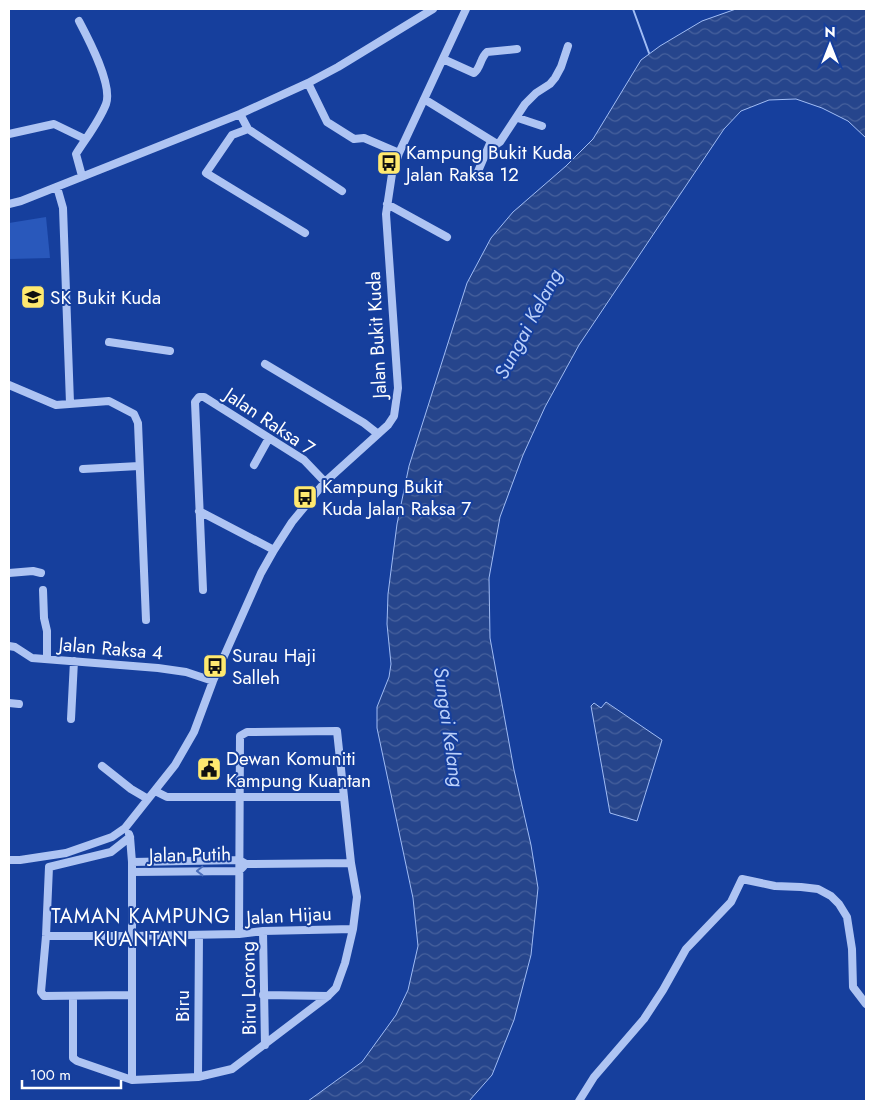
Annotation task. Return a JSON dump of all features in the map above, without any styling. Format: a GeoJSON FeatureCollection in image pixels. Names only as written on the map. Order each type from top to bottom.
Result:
{"type":"FeatureCollection","features":[{"type":"Feature","properties":{"kind":"street"},"geometry":{"type":"LineString","coordinates":[[9,204],[57,187],[240,114],[308,83],[433,9]]}},
{"type":"Feature","properties":{"kind":"street","name":"Jalan Bukit Kuda"},"geometry":{"type":"LineString","coordinates":[[9,860],[66,853],[112,837],[125,828],[175,765],[194,732],[213,681],[261,573],[292,522],[325,482],[388,425],[394,416],[398,388],[386,214],[392,174],[399,153],[466,9]]}},
{"type":"Feature","properties":{"kind":"street"},"geometry":{"type":"LineString","coordinates":[[79,21],[93,50],[107,90],[106,104],[76,154],[82,176]]}},
{"type":"Feature","properties":{"kind":"street"},"geometry":{"type":"LineString","coordinates":[[424,98],[497,144],[518,118],[525,104],[555,78],[568,46]]}},
{"type":"Feature","properties":{"kind":"street"},"geometry":{"type":"LineString","coordinates":[[443,59],[474,73],[487,52],[517,48]]}},
{"type":"Feature","properties":{"kind":"street"},"geometry":{"type":"LineString","coordinates":[[308,83],[327,122],[354,139],[364,138],[399,153]]}},
{"type":"Feature","properties":{"kind":"street"},"geometry":{"type":"LineString","coordinates":[[240,114],[248,128],[342,191]]}},
{"type":"Feature","properties":{"kind":"street"},"geometry":{"type":"LineString","coordinates":[[518,118],[542,126]]}},
{"type":"Feature","properties":{"kind":"street"},"geometry":{"type":"LineString","coordinates":[[9,134],[54,124],[85,139]]}},
{"type":"Feature","properties":{"kind":"street"},"geometry":{"type":"LineString","coordinates":[[248,128],[232,135],[206,173],[305,233]]}},
{"type":"Feature","properties":{"kind":"street"},"geometry":{"type":"LineString","coordinates":[[476,176],[491,141]]}},
{"type":"Feature","properties":{"kind":"street"},"geometry":{"type":"LineString","coordinates":[[57,187],[63,208],[70,404]]}},
{"type":"Feature","properties":{"kind":"street"},"geometry":{"type":"LineString","coordinates":[[387,204],[447,237]]}},
{"type":"Feature","properties":{"kind":"street"},"geometry":{"type":"LineString","coordinates":[[109,342],[170,351]]}},
{"type":"Feature","properties":{"kind":"street"},"geometry":{"type":"LineString","coordinates":[[265,364],[364,423],[378,434]]}},
{"type":"Feature","properties":{"kind":"street"},"geometry":{"type":"LineString","coordinates":[[9,385],[56,405],[108,401],[134,414],[138,423],[146,620]]}},
{"type":"Feature","properties":{"kind":"street","name":"Jalan Raksa 7"},"geometry":{"type":"LineString","coordinates":[[199,511],[195,402],[199,397],[204,397],[304,460],[325,482]]}},
{"type":"Feature","properties":{"kind":"street"},"geometry":{"type":"LineString","coordinates":[[254,465],[269,438]]}},
{"type":"Feature","properties":{"kind":"street"},"geometry":{"type":"LineString","coordinates":[[83,469],[139,466]]}},
{"type":"Feature","properties":{"kind":"street"},"geometry":{"type":"LineString","coordinates":[[199,511],[274,550]]}},
{"type":"Feature","properties":{"kind":"street"},"geometry":{"type":"LineString","coordinates":[[199,511],[203,590]]}},
{"type":"Feature","properties":{"kind":"street"},"geometry":{"type":"LineString","coordinates":[[9,574],[33,570],[41,573]]}},
{"type":"Feature","properties":{"kind":"street"},"geometry":{"type":"LineString","coordinates":[[43,590],[44,618],[47,631],[46,659]]}},
{"type":"Feature","properties":{"kind":"street","name":"Jalan Raksa 4"},"geometry":{"type":"LineString","coordinates":[[9,646],[15,647],[32,658],[158,668],[186,672],[213,681]]}},
{"type":"Feature","properties":{"kind":"street"},"geometry":{"type":"LineString","coordinates":[[71,719],[74,661]]}},
{"type":"Feature","properties":{"kind":"street"},"geometry":{"type":"LineString","coordinates":[[9,704],[19,704]]}},
{"type":"Feature","properties":{"kind":"street"},"geometry":{"type":"LineString","coordinates":[[73,996],[73,1058],[132,1080],[198,1077],[232,1069],[336,988],[353,929],[357,897],[351,863],[336,732],[247,732],[240,736],[239,798],[243,862]]}},
{"type":"Feature","properties":{"kind":"street"},"geometry":{"type":"LineString","coordinates":[[102,766],[131,789],[148,799]]}},
{"type":"Feature","properties":{"kind":"street"},"geometry":{"type":"LineString","coordinates":[[155,791],[167,797],[344,797]]}},
{"type":"Feature","properties":{"kind":"street"},"geometry":{"type":"LineString","coordinates":[[125,828],[130,837],[132,862],[132,1080]]}},
{"type":"Feature","properties":{"kind":"street"},"geometry":{"type":"LineString","coordinates":[[130,837],[111,852],[50,867],[41,992],[44,996],[132,995]]}},
{"type":"Feature","properties":{"kind":"street","name":"Jalan Putih"},"geometry":{"type":"LineString","coordinates":[[132,862],[351,863]]}},
{"type":"Feature","properties":{"kind":"street","name":"Jalan Putih"},"geometry":{"type":"LineString","coordinates":[[132,872],[239,871],[243,862]]}},
{"type":"Feature","properties":{"kind":"street"},"geometry":{"type":"LineString","coordinates":[[239,871],[239,934]]}},
{"type":"Feature","properties":{"kind":"street"},"geometry":{"type":"LineString","coordinates":[[579,1101],[594,1077],[644,1019],[686,949],[731,902],[742,880],[775,886],[818,890],[839,904],[848,917],[852,948],[853,987],[866,1004]]}},
{"type":"Feature","properties":{"kind":"street","name":"Jalan Hijau"},"geometry":{"type":"LineString","coordinates":[[46,936],[199,935],[263,931],[353,929]]}},
{"type":"Feature","properties":{"kind":"street","name":"Biru Lorong"},"geometry":{"type":"LineString","coordinates":[[263,931],[265,1045]]}},
{"type":"Feature","properties":{"kind":"street","name":"Biru"},"geometry":{"type":"LineString","coordinates":[[198,1077],[199,935]]}},
{"type":"Feature","properties":{"kind":"street"},"geometry":{"type":"LineString","coordinates":[[264,995],[328,996]]}},
{"type":"Feature","properties":{"kind":"shaded area"},"geometry":{"type":"Polygon","coordinates":[[[46,217],[50,258],[9,259],[9,223],[46,217]]]}},
{"type":"Feature","properties":{"kind":"water","name":"Sungai Kelang"},"geometry":{"type":"Polygon","coordinates":[[[736,9],[866,9],[866,138],[848,121],[822,108],[796,99],[769,100],[741,111],[724,129],[579,345],[545,407],[523,455],[500,517],[489,578],[490,638],[538,888],[531,955],[514,1020],[492,1075],[469,1101],[308,1101],[362,1062],[396,1015],[408,990],[418,946],[413,898],[377,728],[377,707],[389,677],[391,664],[387,624],[388,594],[397,524],[409,466],[467,283],[491,238],[513,212],[566,166],[593,139],[641,60],[660,46],[702,21],[736,9]]]}},
{"type":"Feature","properties":{"kind":"water"},"geometry":{"type":"Polygon","coordinates":[[[606,702],[662,740],[637,821],[610,813],[591,706],[594,703],[601,708],[606,702]]]}},
{"type":"Feature","properties":{"kind":"waterway"},"geometry":{"type":"LineString","coordinates":[[633,9],[649,53]]}},
{"type":"Feature","properties":{"kind":"place","name":"Kampung Bukit Kuda Jalan Raksa 12"},"geometry":{"type":"Point","coordinates":[389,163]}},
{"type":"Feature","properties":{"kind":"place","name":"SK Bukit Kuda"},"geometry":{"type":"Point","coordinates":[33,297]}},
{"type":"Feature","properties":{"kind":"place","name":"Kampung Bukit Kuda Jalan Raksa 7"},"geometry":{"type":"Point","coordinates":[305,497]}},
{"type":"Feature","properties":{"kind":"place","name":"Surau Haji Salleh"},"geometry":{"type":"Point","coordinates":[215,666]}},
{"type":"Feature","properties":{"kind":"place","name":"Dewan Komuniti Kampung Kuantan"},"geometry":{"type":"Point","coordinates":[209,769]}},
{"type":"Feature","properties":{"kind":"district","name":"TAMAN KAMPUNG KUANTAN"},"geometry":{"type":"Point","coordinates":[141,928]}}]}
